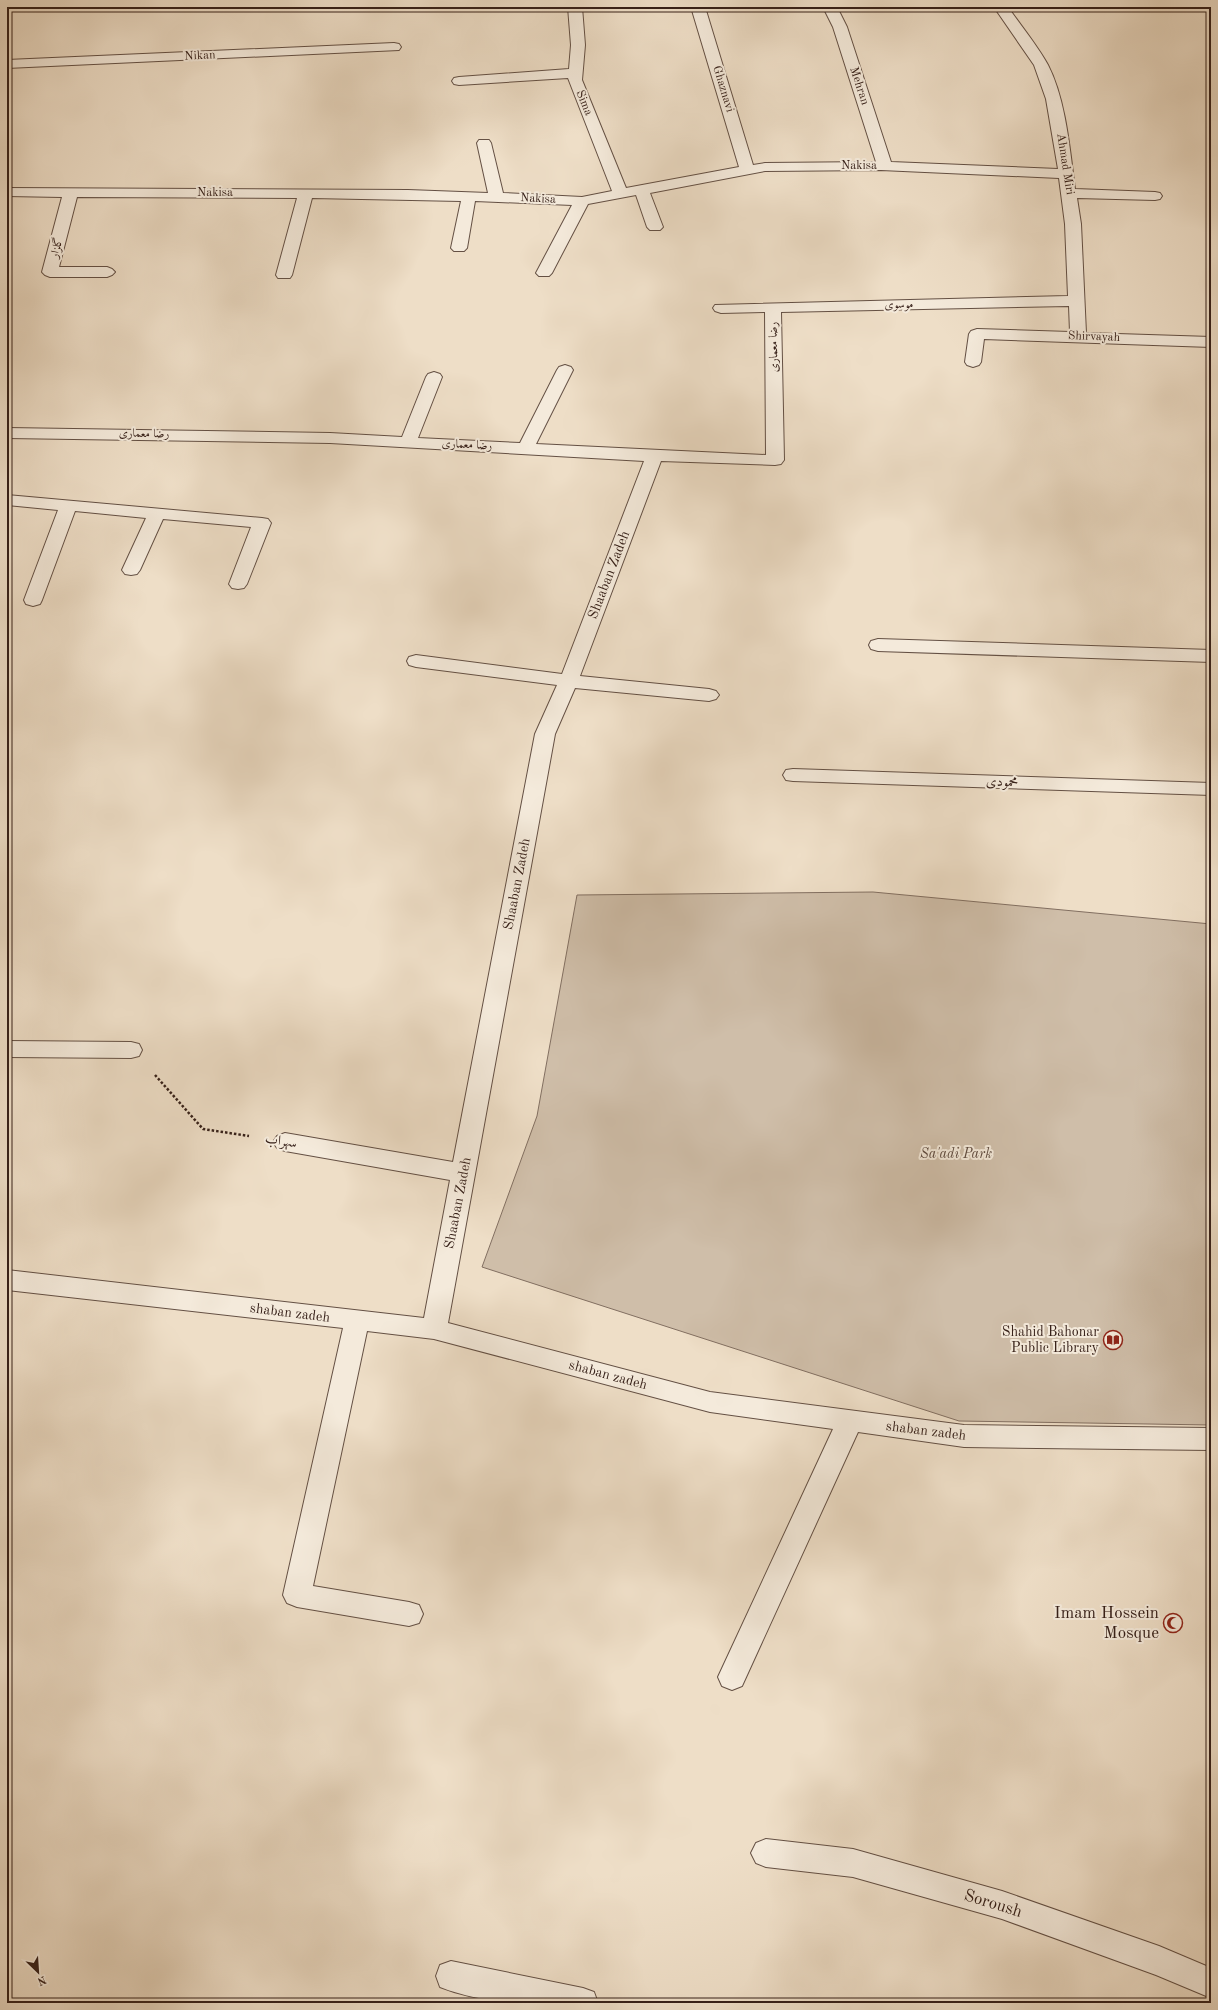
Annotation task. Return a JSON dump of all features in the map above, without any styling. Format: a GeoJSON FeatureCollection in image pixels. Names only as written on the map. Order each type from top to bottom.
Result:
{"type":"FeatureCollection","features":[{"type":"Feature","properties":{"kind":"street","name":"Sima"},"geometry":{"type":"LineString","coordinates":[[575,7],[578,45],[575,80],[620,193]]}},
{"type":"Feature","properties":{"kind":"street","name":"Ghaznavi"},"geometry":{"type":"LineString","coordinates":[[698,7],[747,170]]}},
{"type":"Feature","properties":{"kind":"street","name":"Mehran"},"geometry":{"type":"LineString","coordinates":[[830,7],[840,27],[885,166]]}},
{"type":"Feature","properties":{"kind":"street","name":"Ahmad Miri"},"geometry":{"type":"LineString","coordinates":[[1001,7],[1041,65],[1053,99],[1073,224],[1078,336]]}},
{"type":"Feature","properties":{"kind":"street","name":"Nikan"},"geometry":{"type":"LineString","coordinates":[[7,64],[394,47]]}},
{"type":"Feature","properties":{"kind":"street"},"geometry":{"type":"LineString","coordinates":[[459,81],[576,74]]}},
{"type":"Feature","properties":{"kind":"street"},"geometry":{"type":"LineString","coordinates":[[484,143],[497,198]]}},
{"type":"Feature","properties":{"kind":"street","name":"Nakisa"},"geometry":{"type":"LineString","coordinates":[[7,192],[469,196],[582,202],[620,193],[765,167],[885,166],[1066,174]]}},
{"type":"Feature","properties":{"kind":"street"},"geometry":{"type":"LineString","coordinates":[[641,189],[654,227]]}},
{"type":"Feature","properties":{"kind":"street","name":"گلزار"},"geometry":{"type":"LineString","coordinates":[[71,192],[50,272],[107,272]]}},
{"type":"Feature","properties":{"kind":"street"},"geometry":{"type":"LineString","coordinates":[[284,275],[306,194]]}},
{"type":"Feature","properties":{"kind":"street"},"geometry":{"type":"LineString","coordinates":[[1069,194],[1155,196]]}},
{"type":"Feature","properties":{"kind":"street"},"geometry":{"type":"LineString","coordinates":[[460,248],[469,196]]}},
{"type":"Feature","properties":{"kind":"street"},"geometry":{"type":"LineString","coordinates":[[544,273],[582,202]]}},
{"type":"Feature","properties":{"kind":"street","name":"موسوی"},"geometry":{"type":"LineString","coordinates":[[721,308],[1077,301]]}},
{"type":"Feature","properties":{"kind":"street","name":"رضا معماری"},"geometry":{"type":"LineString","coordinates":[[7,433],[306,437],[654,456],[775,460],[773,307]]}},
{"type":"Feature","properties":{"kind":"street","name":"Shirvayah"},"geometry":{"type":"LineString","coordinates":[[974,362],[977,334],[1078,336],[1211,342]]}},
{"type":"Feature","properties":{"kind":"street"},"geometry":{"type":"LineString","coordinates":[[526,448],[565,370]]}},
{"type":"Feature","properties":{"kind":"street"},"geometry":{"type":"LineString","coordinates":[[408,442],[434,377]]}},
{"type":"Feature","properties":{"kind":"street","name":"Shaaban Zadeh"},"geometry":{"type":"LineString","coordinates":[[434,1329],[545,734],[568,681],[654,456]]}},
{"type":"Feature","properties":{"kind":"street"},"geometry":{"type":"LineString","coordinates":[[7,500],[262,523],[238,584]]}},
{"type":"Feature","properties":{"kind":"street"},"geometry":{"type":"LineString","coordinates":[[33,600],[68,506]]}},
{"type":"Feature","properties":{"kind":"street"},"geometry":{"type":"LineString","coordinates":[[131,570],[157,514]]}},
{"type":"Feature","properties":{"kind":"street"},"geometry":{"type":"LineString","coordinates":[[878,645],[1211,656]]}},
{"type":"Feature","properties":{"kind":"street"},"geometry":{"type":"LineString","coordinates":[[416,661],[568,681],[709,695]]}},
{"type":"Feature","properties":{"kind":"street","name":"محمودی"},"geometry":{"type":"LineString","coordinates":[[793,775],[1211,789]]}},
{"type":"Feature","properties":{"kind":"street"},"geometry":{"type":"LineString","coordinates":[[7,1049],[131,1050]]}},
{"type":"Feature","properties":{"kind":"street","name":"سهراب"},"geometry":{"type":"LineString","coordinates":[[285,1142],[463,1173]]}},
{"type":"Feature","properties":{"kind":"street","name":"shaban zadeh"},"geometry":{"type":"LineString","coordinates":[[7,1280],[434,1329],[710,1402],[850,1421],[964,1436],[1211,1439]]}},
{"type":"Feature","properties":{"kind":"street"},"geometry":{"type":"LineString","coordinates":[[357,1321],[297,1595],[409,1614]]}},
{"type":"Feature","properties":{"kind":"street"},"geometry":{"type":"LineString","coordinates":[[732,1677],[850,1421]]}},
{"type":"Feature","properties":{"kind":"street","name":"Soroush"},"geometry":{"type":"LineString","coordinates":[[766,1853],[853,1864],[1002,1905],[1159,1961],[1211,1983]]}},
{"type":"Feature","properties":{"kind":"street"},"geometry":{"type":"LineString","coordinates":[[451,1976],[583,2003]]}},
{"type":"Feature","properties":{"kind":"path","name":"سهراب"},"geometry":{"type":"LineString","coordinates":[[131,1050],[203,1129],[285,1142]]}},
{"type":"Feature","properties":{"kind":"green space","name":"Sa'adi Park"},"geometry":{"type":"Polygon","coordinates":[[[873,892],[1211,924],[1211,1425],[959,1421],[482,1267],[537,1116],[577,895],[873,892]]]}},
{"type":"Feature","properties":{"kind":"place","name":"Shahid Bahonar Public Library"},"geometry":{"type":"Point","coordinates":[1113,1340]}},
{"type":"Feature","properties":{"kind":"place","name":"Imam Hossein Mosque"},"geometry":{"type":"Point","coordinates":[1173,1623]}}]}
